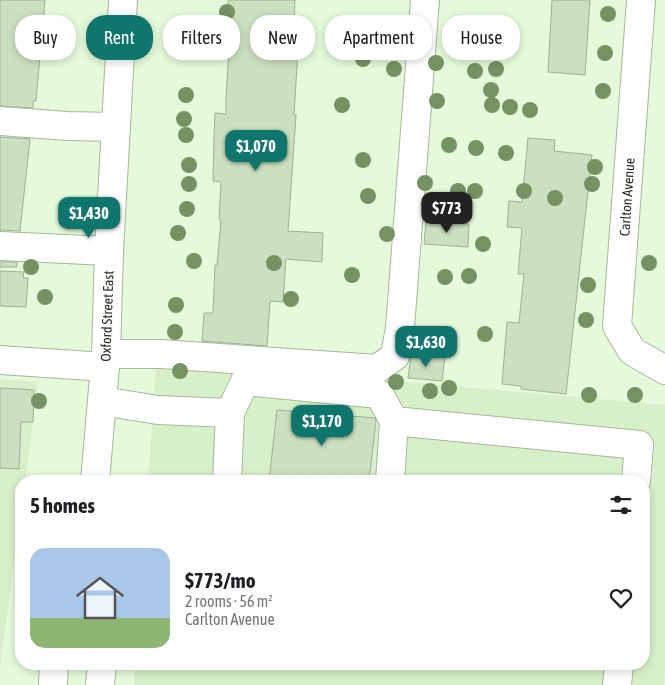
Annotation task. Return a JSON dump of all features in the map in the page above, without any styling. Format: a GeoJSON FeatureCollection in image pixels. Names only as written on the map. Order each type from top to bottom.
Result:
{"type":"FeatureCollection","features":[{"type":"Feature","properties":{"kind":"main road","name":"Oxford Street East"},"geometry":{"type":"LineString","coordinates":[[96,475],[106,361],[109,251],[123,0]]}},
{"type":"Feature","properties":{"kind":"main road"},"geometry":{"type":"LineString","coordinates":[[0,360],[106,361],[160,354],[377,369],[395,356],[400,328],[425,0]]}},
{"type":"Feature","properties":{"kind":"main road","name":"Carlton Avenue"},"geometry":{"type":"LineString","coordinates":[[641,0],[617,326],[632,351],[665,370]]}},
{"type":"Feature","properties":{"kind":"main road"},"geometry":{"type":"LineString","coordinates":[[0,121],[67,126],[116,127]]}},
{"type":"Feature","properties":{"kind":"main road"},"geometry":{"type":"LineString","coordinates":[[0,246],[109,251]]}},
{"type":"Feature","properties":{"kind":"main road"},"geometry":{"type":"LineString","coordinates":[[226,475],[230,413],[245,381],[379,394],[394,421],[390,475]]}},
{"type":"Feature","properties":{"kind":"main road"},"geometry":{"type":"LineString","coordinates":[[102,402],[158,410],[230,413]]}},
{"type":"Feature","properties":{"kind":"main road"},"geometry":{"type":"LineString","coordinates":[[394,421],[639,445],[636,475]]}},
{"type":"Feature","properties":{"kind":"main road"},"geometry":{"type":"LineString","coordinates":[[52,685],[53,670]]}},
{"type":"Feature","properties":{"kind":"main road"},"geometry":{"type":"LineString","coordinates":[[100,685],[101,670]]}},
{"type":"Feature","properties":{"kind":"main road"},"geometry":{"type":"LineString","coordinates":[[617,685],[618,670]]}},
{"type":"Feature","properties":{"kind":"shaded area"},"geometry":{"type":"Polygon","coordinates":[[[156,369],[405,382],[665,405],[664,685],[134,685],[135,670],[650,670],[650,475],[148,475],[156,369]]]}},
{"type":"Feature","properties":{"kind":"shaded area"},"geometry":{"type":"Polygon","coordinates":[[[0,379],[38,382],[26,475],[15,475],[15,554],[0,669],[0,379]]]}},
{"type":"Feature","properties":{"kind":"building"},"geometry":{"type":"Polygon","coordinates":[[[0,0],[45,0],[44,15],[15,15],[15,60],[40,60],[36,101],[33,101],[33,108],[0,106],[0,0]]]}},
{"type":"Feature","properties":{"kind":"building"},"geometry":{"type":"Polygon","coordinates":[[[228,0],[295,0],[294,15],[250,15],[250,60],[297,60],[294,115],[296,115],[288,231],[323,233],[322,262],[286,259],[283,302],[270,301],[267,346],[202,341],[204,313],[213,313],[215,265],[217,265],[221,220],[219,219],[221,182],[213,181],[215,113],[226,114],[228,60],[240,60],[240,15],[229,15],[228,0]]]}},
{"type":"Feature","properties":{"kind":"building"},"geometry":{"type":"Polygon","coordinates":[[[552,0],[590,0],[585,75],[548,72],[552,0]]]}},
{"type":"Feature","properties":{"kind":"building"},"geometry":{"type":"Polygon","coordinates":[[[0,137],[30,139],[20,231],[0,230],[0,137]]]}},
{"type":"Feature","properties":{"kind":"building"},"geometry":{"type":"Polygon","coordinates":[[[528,138],[555,140],[554,151],[592,155],[566,394],[521,389],[521,386],[502,384],[507,322],[519,323],[524,274],[518,274],[522,228],[507,227],[509,201],[522,202],[528,138]]]}},
{"type":"Feature","properties":{"kind":"building"},"geometry":{"type":"Polygon","coordinates":[[[426,221],[469,224],[468,247],[424,244],[426,221]]]}},
{"type":"Feature","properties":{"kind":"building"},"geometry":{"type":"Polygon","coordinates":[[[0,262],[17,262],[17,267],[0,267],[0,262]]]}},
{"type":"Feature","properties":{"kind":"building"},"geometry":{"type":"Polygon","coordinates":[[[0,271],[24,272],[23,278],[28,278],[26,307],[0,306],[0,271]]]}},
{"type":"Feature","properties":{"kind":"building"},"geometry":{"type":"Polygon","coordinates":[[[411,354],[445,357],[442,381],[408,378],[411,354]]]}},
{"type":"Feature","properties":{"kind":"building"},"geometry":{"type":"Polygon","coordinates":[[[0,388],[34,390],[33,422],[21,422],[19,469],[0,468],[0,388]]]}},
{"type":"Feature","properties":{"kind":"building"},"geometry":{"type":"Polygon","coordinates":[[[277,410],[375,418],[370,475],[270,475],[277,410]]]}}]}
